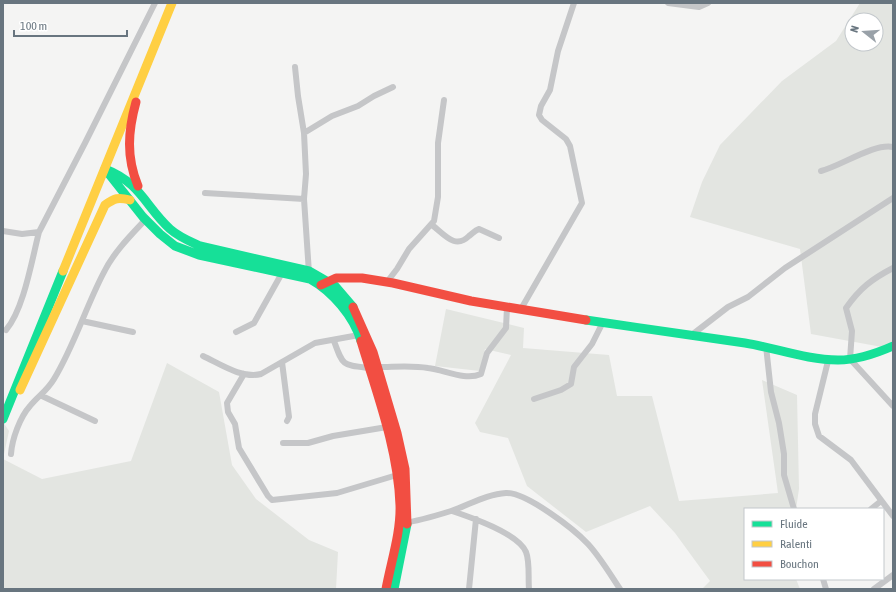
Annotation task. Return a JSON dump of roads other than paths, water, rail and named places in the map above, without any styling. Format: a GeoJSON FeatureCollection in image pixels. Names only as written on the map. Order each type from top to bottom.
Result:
{"type":"FeatureCollection","features":[{"type":"Feature","properties":{"kind":"main road"},"geometry":{"type":"LineString","coordinates":[[3,419],[172,3]]}},
{"type":"Feature","properties":{"kind":"main road"},"geometry":{"type":"LineString","coordinates":[[141,193],[129,164],[127,146],[133,113],[149,58]]}},
{"type":"Feature","properties":{"kind":"main road"},"geometry":{"type":"LineString","coordinates":[[104,169],[119,173],[131,181],[161,218],[182,238],[200,246],[309,275],[324,283],[354,308],[363,326],[387,427],[397,476],[403,523],[386,589]]}},
{"type":"Feature","properties":{"kind":"main road"},"geometry":{"type":"LineString","coordinates":[[104,169],[146,219],[168,241],[182,249],[199,255],[282,273],[309,275]]}},
{"type":"Feature","properties":{"kind":"main road"},"geometry":{"type":"LineString","coordinates":[[3,425],[105,205],[115,198],[120,197],[131,201]]}},
{"type":"Feature","properties":{"kind":"main road"},"geometry":{"type":"LineString","coordinates":[[324,283],[345,277],[387,282],[470,301],[766,346],[828,361],[861,359],[872,356],[893,346]]}},
{"type":"Feature","properties":{"kind":"main road"},"geometry":{"type":"LineString","coordinates":[[324,283],[349,316],[359,335],[397,433],[405,469],[403,523],[394,589]]}},
{"type":"Feature","properties":{"kind":"street"},"geometry":{"type":"LineString","coordinates":[[6,330],[12,323],[26,284],[39,232],[85,144],[155,3]]}},
{"type":"Feature","properties":{"kind":"street"},"geometry":{"type":"LineString","coordinates":[[521,309],[582,203],[570,146],[566,138],[542,120],[540,115],[541,106],[550,90],[558,51],[574,3]]}},
{"type":"Feature","properties":{"kind":"street"},"geometry":{"type":"LineString","coordinates":[[668,3],[692,7],[699,7],[708,3]]}},
{"type":"Feature","properties":{"kind":"street"},"geometry":{"type":"LineString","coordinates":[[295,67],[304,133],[306,174],[304,199],[309,275]]}},
{"type":"Feature","properties":{"kind":"street"},"geometry":{"type":"LineString","coordinates":[[304,133],[332,116],[358,106],[393,87]]}},
{"type":"Feature","properties":{"kind":"street"},"geometry":{"type":"LineString","coordinates":[[387,282],[409,249],[432,225],[438,197],[438,143],[444,100]]}},
{"type":"Feature","properties":{"kind":"street"},"geometry":{"type":"LineString","coordinates":[[821,171],[834,168],[860,154],[888,146],[893,147]]}},
{"type":"Feature","properties":{"kind":"street"},"geometry":{"type":"LineString","coordinates":[[205,193],[304,199]]}},
{"type":"Feature","properties":{"kind":"street"},"geometry":{"type":"LineString","coordinates":[[693,334],[728,307],[748,297],[785,268],[893,198]]}},
{"type":"Feature","properties":{"kind":"street"},"geometry":{"type":"LineString","coordinates":[[11,454],[23,417],[30,406],[42,396],[69,352],[109,263],[119,249],[146,219]]}},
{"type":"Feature","properties":{"kind":"street"},"geometry":{"type":"LineString","coordinates":[[432,225],[453,241],[459,243],[464,242],[476,230],[480,229],[499,238]]}},
{"type":"Feature","properties":{"kind":"street"},"geometry":{"type":"LineString","coordinates":[[3,231],[22,234],[39,232]]}},
{"type":"Feature","properties":{"kind":"street"},"geometry":{"type":"LineString","coordinates":[[893,268],[874,278],[857,292],[846,308],[852,331],[850,359],[893,406]]}},
{"type":"Feature","properties":{"kind":"street"},"geometry":{"type":"LineString","coordinates":[[236,332],[254,323],[282,273]]}},
{"type":"Feature","properties":{"kind":"street"},"geometry":{"type":"LineString","coordinates":[[334,341],[341,360],[347,365],[373,368],[427,367],[461,375],[476,376],[481,374],[487,353],[506,328],[507,307]]}},
{"type":"Feature","properties":{"kind":"street"},"geometry":{"type":"LineString","coordinates":[[82,321],[133,332]]}},
{"type":"Feature","properties":{"kind":"street"},"geometry":{"type":"LineString","coordinates":[[534,399],[561,390],[571,384],[574,366],[592,344],[603,322]]}},
{"type":"Feature","properties":{"kind":"street"},"geometry":{"type":"LineString","coordinates":[[203,356],[244,374],[254,376],[261,374],[315,344],[359,335]]}},
{"type":"Feature","properties":{"kind":"street"},"geometry":{"type":"LineString","coordinates":[[766,346],[770,392],[779,423],[784,454],[784,475],[794,508]]}},
{"type":"Feature","properties":{"kind":"street"},"geometry":{"type":"LineString","coordinates":[[828,361],[815,414],[815,424],[819,436],[852,460],[893,516]]}},
{"type":"Feature","properties":{"kind":"street"},"geometry":{"type":"LineString","coordinates":[[282,362],[289,417],[287,421]]}},
{"type":"Feature","properties":{"kind":"street"},"geometry":{"type":"LineString","coordinates":[[244,374],[227,403],[228,412],[235,424],[240,448],[268,496],[272,500],[337,494],[397,476]]}},
{"type":"Feature","properties":{"kind":"street"},"geometry":{"type":"LineString","coordinates":[[42,396],[95,421]]}},
{"type":"Feature","properties":{"kind":"street"},"geometry":{"type":"LineString","coordinates":[[283,443],[308,443],[333,436],[387,427]]}},
{"type":"Feature","properties":{"kind":"street"},"geometry":{"type":"LineString","coordinates":[[403,523],[452,511],[473,501],[505,493],[520,496],[544,508],[588,544],[620,589]]}},
{"type":"Feature","properties":{"kind":"street"},"geometry":{"type":"LineString","coordinates":[[872,508],[881,501]]}},
{"type":"Feature","properties":{"kind":"street"},"geometry":{"type":"LineString","coordinates":[[452,511],[476,519],[520,543],[526,553],[529,589]]}},
{"type":"Feature","properties":{"kind":"street"},"geometry":{"type":"LineString","coordinates":[[469,589],[476,519]]}},
{"type":"Feature","properties":{"kind":"street"},"geometry":{"type":"LineString","coordinates":[[874,589],[893,575]]}}]}
